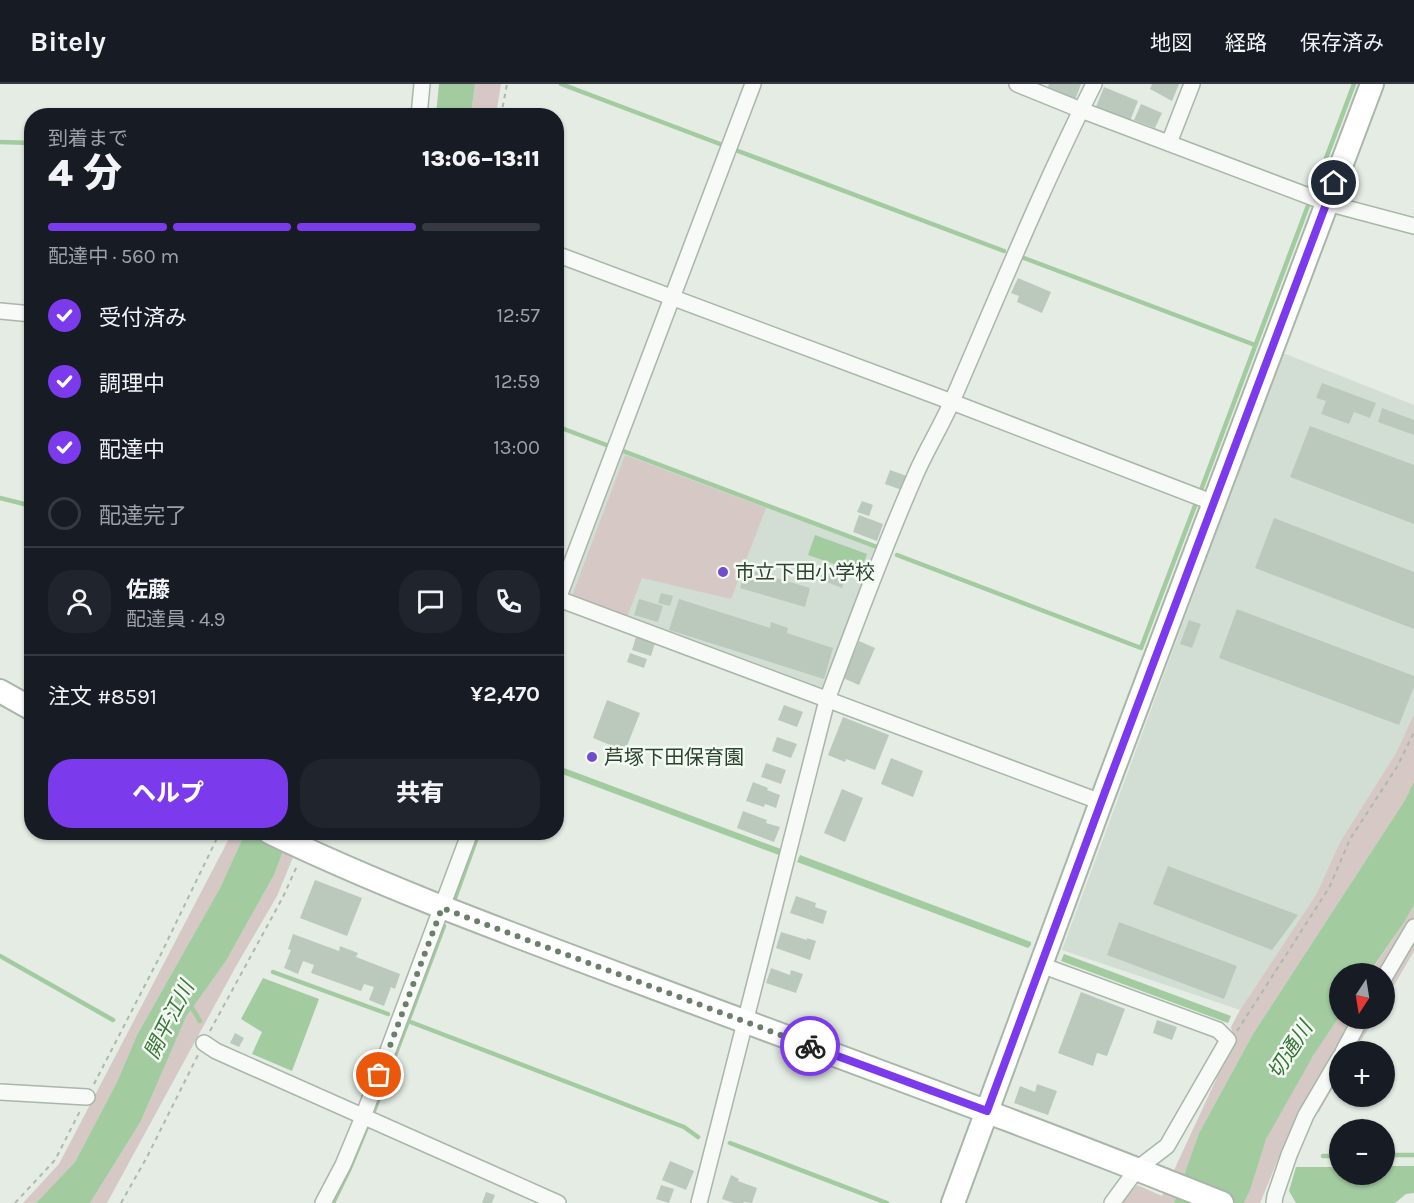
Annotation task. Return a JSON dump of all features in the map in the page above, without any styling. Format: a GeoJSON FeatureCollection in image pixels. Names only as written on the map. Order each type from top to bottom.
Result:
{"type":"FeatureCollection","features":[{"type":"Feature","properties":{"kind":"main road"},"geometry":{"type":"LineString","coordinates":[[952,1203],[1372,84]]}},
{"type":"Feature","properties":{"kind":"main road"},"geometry":{"type":"LineString","coordinates":[[0,691],[24,704]]}},
{"type":"Feature","properties":{"kind":"main road"},"geometry":{"type":"LineString","coordinates":[[285,840],[442,908],[987,1111],[1222,1203]]}},
{"type":"Feature","properties":{"kind":"street"},"geometry":{"type":"LineString","coordinates":[[420,108],[422,84]]}},
{"type":"Feature","properties":{"kind":"street"},"geometry":{"type":"LineString","coordinates":[[564,582],[753,84]]}},
{"type":"Feature","properties":{"kind":"street"},"geometry":{"type":"LineString","coordinates":[[1020,84],[1081,110],[1327,203],[1414,226]]}},
{"type":"Feature","properties":{"kind":"street"},"geometry":{"type":"LineString","coordinates":[[699,1203],[827,700],[915,475],[952,402],[1060,151],[1094,84]]}},
{"type":"Feature","properties":{"kind":"street"},"geometry":{"type":"LineString","coordinates":[[1169,143],[1192,84]]}},
{"type":"Feature","properties":{"kind":"street"},"geometry":{"type":"LineString","coordinates":[[564,257],[1214,503]]}},
{"type":"Feature","properties":{"kind":"street"},"geometry":{"type":"LineString","coordinates":[[0,311],[24,313]]}},
{"type":"Feature","properties":{"kind":"street"},"geometry":{"type":"LineString","coordinates":[[564,603],[1101,802]]}},
{"type":"Feature","properties":{"kind":"street"},"geometry":{"type":"LineString","coordinates":[[323,1203],[343,1165],[363,1117],[467,840]]}},
{"type":"Feature","properties":{"kind":"street"},"geometry":{"type":"LineString","coordinates":[[1393,963],[1414,927]]}},
{"type":"Feature","properties":{"kind":"street"},"geometry":{"type":"LineString","coordinates":[[1041,965],[1218,1030],[1228,1040],[1167,1146],[1137,1169],[1112,1203]]}},
{"type":"Feature","properties":{"kind":"street"},"geometry":{"type":"LineString","coordinates":[[204,1043],[216,1051],[558,1203]]}},
{"type":"Feature","properties":{"kind":"street"},"geometry":{"type":"LineString","coordinates":[[1274,1203],[1288,1155],[1306,1115],[1329,1076]]}},
{"type":"Feature","properties":{"kind":"street"},"geometry":{"type":"LineString","coordinates":[[0,1092],[87,1097]]}},
{"type":"Feature","properties":{"kind":"path"},"geometry":{"type":"LineString","coordinates":[[502,108],[507,84]]}},
{"type":"Feature","properties":{"kind":"path"},"geometry":{"type":"LineString","coordinates":[[1228,1040],[1237,1032],[1329,888],[1350,839],[1397,767],[1414,732]]}},
{"type":"Feature","properties":{"kind":"path"},"geometry":{"type":"LineString","coordinates":[[15,1203],[55,1160],[154,968],[216,840]]}},
{"type":"Feature","properties":{"kind":"path"},"geometry":{"type":"LineString","coordinates":[[121,1203],[283,897],[301,848]]}},
{"type":"Feature","properties":{"kind":"shaded area"},"geometry":{"type":"Polygon","coordinates":[[[475,84],[501,84],[497,108],[472,108],[475,84]]]}},
{"type":"Feature","properties":{"kind":"shaded area"},"geometry":{"type":"Polygon","coordinates":[[[1283,353],[1414,405],[1414,714],[1396,753],[1340,842],[1317,893],[1240,1010],[1062,950],[1283,353]]]}},
{"type":"Feature","properties":{"kind":"shaded area","name":"市立下田小学校"},"geometry":{"type":"Polygon","coordinates":[[[623,449],[880,547],[821,694],[566,598],[623,449]]]}},
{"type":"Feature","properties":{"kind":"shaded area"},"geometry":{"type":"Polygon","coordinates":[[[625,455],[766,508],[731,599],[642,578],[627,617],[572,596],[625,455]]]}},
{"type":"Feature","properties":{"kind":"shaded area"},"geometry":{"type":"Polygon","coordinates":[[[1414,714],[1414,781],[1405,800],[1253,1034],[1199,1133],[1174,1203],[1120,1203],[1137,1185],[1162,1196],[1234,1041],[1231,1027],[1317,893],[1340,842],[1396,753],[1414,714]]]}},
{"type":"Feature","properties":{"kind":"shaded area"},"geometry":{"type":"Polygon","coordinates":[[[228,840],[242,840],[220,888],[137,1035],[117,1082],[75,1162],[36,1203],[23,1203],[59,1164],[228,840]]]}},
{"type":"Feature","properties":{"kind":"shaded area"},"geometry":{"type":"Polygon","coordinates":[[[287,840],[300,840],[277,896],[235,968],[107,1203],[90,1203],[141,1121],[186,1017],[226,961],[274,875],[287,840]]]}},
{"type":"Feature","properties":{"kind":"shaded area"},"geometry":{"type":"Polygon","coordinates":[[[1414,905],[1414,951],[1395,984],[1395,963],[1376,963],[1414,905]]]}},
{"type":"Feature","properties":{"kind":"shaded area"},"geometry":{"type":"Polygon","coordinates":[[[1331,1029],[1368,1029],[1361,1041],[1329,1041],[1329,1094],[1319,1112],[1291,1128],[1260,1203],[1244,1203],[1264,1145],[1301,1076],[1331,1029]]]}},
{"type":"Feature","properties":{"kind":"water"},"geometry":{"type":"Polygon","coordinates":[[[439,84],[475,84],[472,108],[437,108],[439,84]]]}},
{"type":"Feature","properties":{"kind":"water"},"geometry":{"type":"Polygon","coordinates":[[[815,535],[867,554],[860,573],[808,555],[815,535]]]}},
{"type":"Feature","properties":{"kind":"water"},"geometry":{"type":"Polygon","coordinates":[[[564,768],[781,849],[779,855],[564,775],[564,768]]]}},
{"type":"Feature","properties":{"kind":"water","name":"切通川"},"geometry":{"type":"Polygon","coordinates":[[[1414,781],[1414,905],[1376,963],[1329,963],[1329,1029],[1331,1029],[1266,1139],[1244,1203],[1174,1203],[1199,1133],[1253,1034],[1405,800],[1414,781]]]}},
{"type":"Feature","properties":{"kind":"water","name":"開平江川"},"geometry":{"type":"Polygon","coordinates":[[[242,840],[287,840],[274,875],[226,961],[186,1017],[141,1121],[90,1203],[36,1203],[75,1162],[117,1082],[137,1035],[220,888],[242,840]]]}},
{"type":"Feature","properties":{"kind":"water"},"geometry":{"type":"Polygon","coordinates":[[[800,855],[1031,942],[1031,945],[1028,948],[797,862],[800,855]]]}},
{"type":"Feature","properties":{"kind":"water"},"geometry":{"type":"Polygon","coordinates":[[[1064,954],[1231,1016],[1228,1023],[1061,961],[1064,954]]]}},
{"type":"Feature","properties":{"kind":"water"},"geometry":{"type":"Polygon","coordinates":[[[263,978],[319,999],[292,1071],[252,1054],[262,1032],[241,1019],[263,978]]]}},
{"type":"Feature","properties":{"kind":"water"},"geometry":{"type":"Polygon","coordinates":[[[1395,1166],[1414,1166],[1414,1193],[1406,1194],[1395,1203],[1296,1203],[1289,1191],[1296,1167],[1329,1167],[1329,1185],[1395,1185],[1395,1166]]]}},
{"type":"Feature","properties":{"kind":"building"},"geometry":{"type":"Polygon","coordinates":[[[1049,84],[1081,84],[1075,100],[1047,90],[1049,84]]]}},
{"type":"Feature","properties":{"kind":"building"},"geometry":{"type":"Polygon","coordinates":[[[1152,84],[1179,84],[1172,101],[1150,89],[1152,84]]]}},
{"type":"Feature","properties":{"kind":"building"},"geometry":{"type":"Polygon","coordinates":[[[1104,87],[1138,101],[1130,121],[1096,107],[1104,87]]]}},
{"type":"Feature","properties":{"kind":"building"},"geometry":{"type":"Polygon","coordinates":[[[1141,104],[1162,113],[1155,128],[1134,120],[1141,104]]]}},
{"type":"Feature","properties":{"kind":"building"},"geometry":{"type":"Polygon","coordinates":[[[1018,278],[1051,292],[1042,313],[1017,302],[1019,296],[1011,293],[1018,278]]]}},
{"type":"Feature","properties":{"kind":"building"},"geometry":{"type":"Polygon","coordinates":[[[1322,383],[1376,403],[1370,418],[1354,412],[1349,424],[1321,414],[1326,401],[1316,398],[1322,383]]]}},
{"type":"Feature","properties":{"kind":"building"},"geometry":{"type":"Polygon","coordinates":[[[1382,408],[1414,420],[1414,435],[1378,422],[1382,408]]]}},
{"type":"Feature","properties":{"kind":"building"},"geometry":{"type":"Polygon","coordinates":[[[1310,426],[1414,465],[1414,524],[1290,477],[1310,426]]]}},
{"type":"Feature","properties":{"kind":"building"},"geometry":{"type":"Polygon","coordinates":[[[890,470],[907,476],[902,490],[885,484],[890,470]]]}},
{"type":"Feature","properties":{"kind":"building"},"geometry":{"type":"Polygon","coordinates":[[[862,501],[873,505],[869,516],[857,512],[862,501]]]}},
{"type":"Feature","properties":{"kind":"building"},"geometry":{"type":"Polygon","coordinates":[[[859,515],[883,524],[877,541],[853,532],[859,515]]]}},
{"type":"Feature","properties":{"kind":"building"},"geometry":{"type":"Polygon","coordinates":[[[1274,518],[1414,572],[1414,629],[1255,568],[1274,518]]]}},
{"type":"Feature","properties":{"kind":"building"},"geometry":{"type":"Polygon","coordinates":[[[746,569],[810,588],[805,607],[740,588],[746,569]]]}},
{"type":"Feature","properties":{"kind":"building"},"geometry":{"type":"Polygon","coordinates":[[[819,570],[845,579],[842,588],[816,578],[819,570]]]}},
{"type":"Feature","properties":{"kind":"building"},"geometry":{"type":"Polygon","coordinates":[[[661,593],[673,596],[670,606],[658,603],[661,593]]]}},
{"type":"Feature","properties":{"kind":"building"},"geometry":{"type":"Polygon","coordinates":[[[639,599],[663,606],[658,622],[634,615],[639,599]]]}},
{"type":"Feature","properties":{"kind":"building"},"geometry":{"type":"Polygon","coordinates":[[[679,599],[770,628],[771,622],[788,628],[787,633],[833,648],[824,679],[669,630],[679,599]]]}},
{"type":"Feature","properties":{"kind":"building"},"geometry":{"type":"Polygon","coordinates":[[[1237,609],[1414,676],[1414,687],[1399,725],[1219,658],[1237,609]]]}},
{"type":"Feature","properties":{"kind":"building"},"geometry":{"type":"Polygon","coordinates":[[[1189,620],[1201,624],[1192,648],[1180,644],[1189,620]]]}},
{"type":"Feature","properties":{"kind":"building"},"geometry":{"type":"Polygon","coordinates":[[[636,637],[655,643],[651,656],[632,650],[636,637]]]}},
{"type":"Feature","properties":{"kind":"building"},"geometry":{"type":"Polygon","coordinates":[[[859,641],[875,648],[859,685],[843,678],[859,641]]]}},
{"type":"Feature","properties":{"kind":"building"},"geometry":{"type":"Polygon","coordinates":[[[630,653],[647,659],[644,668],[627,662],[630,653]]]}},
{"type":"Feature","properties":{"kind":"building"},"geometry":{"type":"Polygon","coordinates":[[[607,700],[640,713],[625,751],[593,738],[607,700]]]}},
{"type":"Feature","properties":{"kind":"building"},"geometry":{"type":"Polygon","coordinates":[[[784,705],[803,712],[797,727],[778,720],[784,705]]]}},
{"type":"Feature","properties":{"kind":"building"},"geometry":{"type":"Polygon","coordinates":[[[843,717],[889,735],[875,770],[828,755],[843,717]]]}},
{"type":"Feature","properties":{"kind":"building"},"geometry":{"type":"Polygon","coordinates":[[[777,737],[797,744],[791,758],[772,751],[777,737]]]}},
{"type":"Feature","properties":{"kind":"building"},"geometry":{"type":"Polygon","coordinates":[[[891,758],[923,771],[913,797],[881,784],[891,758]]]}},
{"type":"Feature","properties":{"kind":"building"},"geometry":{"type":"Polygon","coordinates":[[[766,763],[786,770],[781,784],[761,777],[766,763]]]}},
{"type":"Feature","properties":{"kind":"building"},"geometry":{"type":"Polygon","coordinates":[[[753,782],[780,795],[776,808],[746,801],[753,782]]]}},
{"type":"Feature","properties":{"kind":"building"},"geometry":{"type":"Polygon","coordinates":[[[842,789],[863,798],[845,842],[824,833],[842,789]]]}},
{"type":"Feature","properties":{"kind":"building"},"geometry":{"type":"Polygon","coordinates":[[[743,811],[767,820],[766,823],[780,827],[774,842],[737,828],[743,811]]]}},
{"type":"Feature","properties":{"kind":"building"},"geometry":{"type":"Polygon","coordinates":[[[1168,866],[1298,915],[1272,950],[1153,904],[1168,866]]]}},
{"type":"Feature","properties":{"kind":"building"},"geometry":{"type":"Polygon","coordinates":[[[315,880],[362,898],[347,936],[300,918],[315,880]]]}},
{"type":"Feature","properties":{"kind":"building"},"geometry":{"type":"Polygon","coordinates":[[[796,896],[816,903],[815,907],[827,911],[823,924],[790,913],[796,896]]]}},
{"type":"Feature","properties":{"kind":"building"},"geometry":{"type":"Polygon","coordinates":[[[1119,922],[1237,966],[1224,999],[1107,955],[1119,922]]]}},
{"type":"Feature","properties":{"kind":"building"},"geometry":{"type":"Polygon","coordinates":[[[781,932],[816,941],[810,960],[776,948],[781,932]]]}},
{"type":"Feature","properties":{"kind":"building"},"geometry":{"type":"Polygon","coordinates":[[[293,934],[339,951],[340,946],[358,953],[356,957],[400,974],[395,989],[391,987],[384,1006],[369,1000],[374,987],[364,984],[361,991],[311,973],[314,965],[303,961],[298,974],[284,968],[291,950],[288,949],[293,934]]]}},
{"type":"Feature","properties":{"kind":"building"},"geometry":{"type":"Polygon","coordinates":[[[771,968],[790,975],[791,970],[803,974],[796,993],[766,983],[771,968]]]}},
{"type":"Feature","properties":{"kind":"building"},"geometry":{"type":"Polygon","coordinates":[[[1081,992],[1125,1009],[1107,1056],[1097,1053],[1093,1066],[1058,1053],[1081,992]]]}},
{"type":"Feature","properties":{"kind":"building"},"geometry":{"type":"Polygon","coordinates":[[[1157,1020],[1177,1027],[1172,1040],[1153,1033],[1157,1020]]]}},
{"type":"Feature","properties":{"kind":"building"},"geometry":{"type":"Polygon","coordinates":[[[235,1033],[244,1038],[239,1047],[230,1043],[235,1033]]]}},
{"type":"Feature","properties":{"kind":"building"},"geometry":{"type":"Polygon","coordinates":[[[1037,1084],[1057,1091],[1048,1115],[1014,1103],[1020,1086],[1035,1092],[1037,1084]]]}},
{"type":"Feature","properties":{"kind":"building"},"geometry":{"type":"Polygon","coordinates":[[[670,1161],[694,1171],[686,1190],[662,1180],[670,1161]]]}},
{"type":"Feature","properties":{"kind":"building"},"geometry":{"type":"Polygon","coordinates":[[[731,1175],[739,1179],[738,1181],[757,1188],[752,1203],[734,1203],[722,1199],[731,1175]]]}},
{"type":"Feature","properties":{"kind":"building"},"geometry":{"type":"Polygon","coordinates":[[[661,1185],[674,1189],[669,1203],[656,1199],[661,1185]]]}},
{"type":"Feature","properties":{"kind":"building"},"geometry":{"type":"Polygon","coordinates":[[[486,1192],[495,1195],[492,1203],[482,1203],[486,1192]]]}},
{"type":"Feature","properties":{"kind":"waterway"},"geometry":{"type":"LineString","coordinates":[[561,84],[720,144]]}},
{"type":"Feature","properties":{"kind":"waterway"},"geometry":{"type":"LineString","coordinates":[[1314,190],[1354,84]]}},
{"type":"Feature","properties":{"kind":"waterway"},"geometry":{"type":"LineString","coordinates":[[0,142],[24,143]]}},
{"type":"Feature","properties":{"kind":"waterway"},"geometry":{"type":"LineString","coordinates":[[738,151],[1004,251]]}},
{"type":"Feature","properties":{"kind":"waterway"},"geometry":{"type":"LineString","coordinates":[[1201,490],[1309,203]]}},
{"type":"Feature","properties":{"kind":"waterway"},"geometry":{"type":"LineString","coordinates":[[1024,258],[1255,345]]}},
{"type":"Feature","properties":{"kind":"waterway"},"geometry":{"type":"LineString","coordinates":[[564,429],[609,446]]}},
{"type":"Feature","properties":{"kind":"waterway"},"geometry":{"type":"LineString","coordinates":[[623,451],[877,547]]}},
{"type":"Feature","properties":{"kind":"waterway"},"geometry":{"type":"LineString","coordinates":[[0,498],[24,504]]}},
{"type":"Feature","properties":{"kind":"waterway"},"geometry":{"type":"LineString","coordinates":[[897,555],[1141,648],[1196,503]]}},
{"type":"Feature","properties":{"kind":"waterway"},"geometry":{"type":"LineString","coordinates":[[455,898],[476,840]]}},
{"type":"Feature","properties":{"kind":"waterway"},"geometry":{"type":"LineString","coordinates":[[374,1111],[444,926]]}},
{"type":"Feature","properties":{"kind":"waterway"},"geometry":{"type":"LineString","coordinates":[[0,956],[113,1020]]}},
{"type":"Feature","properties":{"kind":"waterway"},"geometry":{"type":"LineString","coordinates":[[273,972],[388,1014]]}},
{"type":"Feature","properties":{"kind":"waterway","name":"開平江川"},"geometry":{"type":"LineString","coordinates":[[189,1003],[200,1021]]}},
{"type":"Feature","properties":{"kind":"waterway"},"geometry":{"type":"LineString","coordinates":[[408,1021],[684,1127],[698,1137]]}},
{"type":"Feature","properties":{"kind":"waterway"},"geometry":{"type":"LineString","coordinates":[[333,1203],[367,1127]]}},
{"type":"Feature","properties":{"kind":"waterway"},"geometry":{"type":"LineString","coordinates":[[730,1143],[887,1203]]}},
{"type":"Feature","properties":{"kind":"waterway"},"geometry":{"type":"LineString","coordinates":[[1395,1155],[1414,1155]]}},
{"type":"Feature","properties":{"kind":"waterway"},"geometry":{"type":"LineString","coordinates":[[1323,1156],[1329,1156]]}},
{"type":"Feature","properties":{"kind":"way so far"},"geometry":{"type":"LineString","coordinates":[[379,1075],[442,908],[810,1046]]}},
{"type":"Feature","properties":{"kind":"place","name":"市立下田小学校"},"geometry":{"type":"Point","coordinates":[723,572]}},
{"type":"Feature","properties":{"kind":"place","name":"芦塚下田保育園"},"geometry":{"type":"Point","coordinates":[592,757]}},
{"type":"Feature","properties":{"kind":"route"},"geometry":{"type":"LineString","coordinates":[[810,1046],[987,1111],[1334,183]]}}]}
